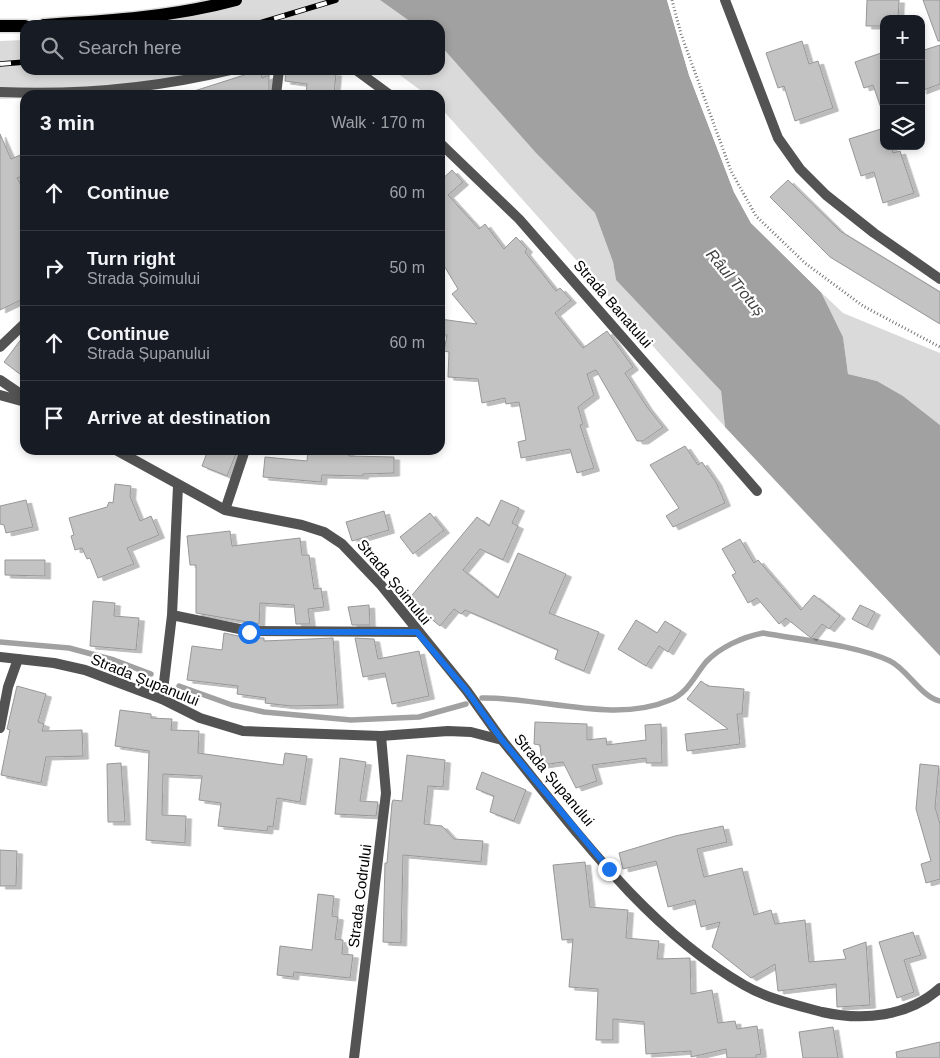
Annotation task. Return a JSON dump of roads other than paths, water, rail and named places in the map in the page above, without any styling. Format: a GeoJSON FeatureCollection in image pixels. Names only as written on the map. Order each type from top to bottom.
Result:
{"type":"FeatureCollection","features":[{"type":"Feature","properties":{"kind":"main road"},"geometry":{"type":"LineString","coordinates":[[118,20],[171,14],[236,0]]}},
{"type":"Feature","properties":{"kind":"main road"},"geometry":{"type":"LineString","coordinates":[[0,26],[20,26]]}},
{"type":"Feature","properties":{"kind":"street"},"geometry":{"type":"LineString","coordinates":[[725,0],[778,138],[800,169],[839,206],[940,279]]}},
{"type":"Feature","properties":{"kind":"street"},"geometry":{"type":"LineString","coordinates":[[83,90],[122,88],[201,75]]}},
{"type":"Feature","properties":{"kind":"street"},"geometry":{"type":"LineString","coordinates":[[277,90],[278,75]]}},
{"type":"Feature","properties":{"kind":"street"},"geometry":{"type":"LineString","coordinates":[[363,75],[383,90]]}},
{"type":"Feature","properties":{"kind":"street"},"geometry":{"type":"LineString","coordinates":[[0,92],[20,93]]}},
{"type":"Feature","properties":{"kind":"street","name":"Strada Banatului"},"geometry":{"type":"LineString","coordinates":[[445,148],[519,219],[757,491]]}},
{"type":"Feature","properties":{"kind":"street"},"geometry":{"type":"LineString","coordinates":[[0,347],[20,327]]}},
{"type":"Feature","properties":{"kind":"street"},"geometry":{"type":"LineString","coordinates":[[0,380],[20,394]]}},
{"type":"Feature","properties":{"kind":"street"},"geometry":{"type":"LineString","coordinates":[[0,395],[20,401]]}},
{"type":"Feature","properties":{"kind":"street","name":"Strada Șoimului"},"geometry":{"type":"LineString","coordinates":[[125,455],[178,486],[225,510],[324,532],[342,544],[359,560],[467,691],[502,740]]}},
{"type":"Feature","properties":{"kind":"street"},"geometry":{"type":"LineString","coordinates":[[225,510],[243,455]]}},
{"type":"Feature","properties":{"kind":"street"},"geometry":{"type":"LineString","coordinates":[[162,699],[172,615],[178,486]]}},
{"type":"Feature","properties":{"kind":"street"},"geometry":{"type":"LineString","coordinates":[[172,615],[249,632],[417,632]]}},
{"type":"Feature","properties":{"kind":"street","name":"Strada Șupanului"},"geometry":{"type":"LineString","coordinates":[[0,657],[54,663],[85,670],[162,699],[200,718],[243,731],[381,736],[448,731],[470,732],[502,740],[635,898],[664,926],[708,961],[745,986],[785,1003],[845,1017],[883,1014],[910,1008],[927,999],[940,988]]}},
{"type":"Feature","properties":{"kind":"street"},"geometry":{"type":"LineString","coordinates":[[0,728],[8,686],[18,659]]}},
{"type":"Feature","properties":{"kind":"street","name":"Strada Codrului"},"geometry":{"type":"LineString","coordinates":[[354,1058],[386,793],[381,736]]}},
{"type":"Feature","properties":{"kind":"water","name":"Râul Trotuș"},"geometry":{"type":"Polygon","coordinates":[[[380,0],[667,0],[689,75],[734,192],[751,223],[821,292],[843,337],[848,374],[877,381],[903,396],[940,425],[940,656],[725,427],[721,391],[616,280],[613,262],[595,213],[536,153],[445,51],[445,20],[408,20],[380,0]]]}},
{"type":"Feature","properties":{"kind":"waterway"},"geometry":{"type":"LineString","coordinates":[[482,698],[529,701],[602,710],[626,710],[649,707],[670,700],[682,693],[706,662],[725,647],[763,633],[845,647],[876,655],[896,665],[927,695],[940,701]]}},
{"type":"Feature","properties":{"kind":"waterway"},"geometry":{"type":"LineString","coordinates":[[0,642],[69,648],[114,660],[151,674]]}},
{"type":"Feature","properties":{"kind":"waterway"},"geometry":{"type":"LineString","coordinates":[[179,686],[232,705],[264,712],[351,720],[419,717],[466,704]]}},
{"type":"Feature","properties":{"kind":"railway"},"geometry":{"type":"LineString","coordinates":[[270,20],[336,0]]}},
{"type":"Feature","properties":{"kind":"railway"},"geometry":{"type":"LineString","coordinates":[[0,64],[20,62]]}}]}
